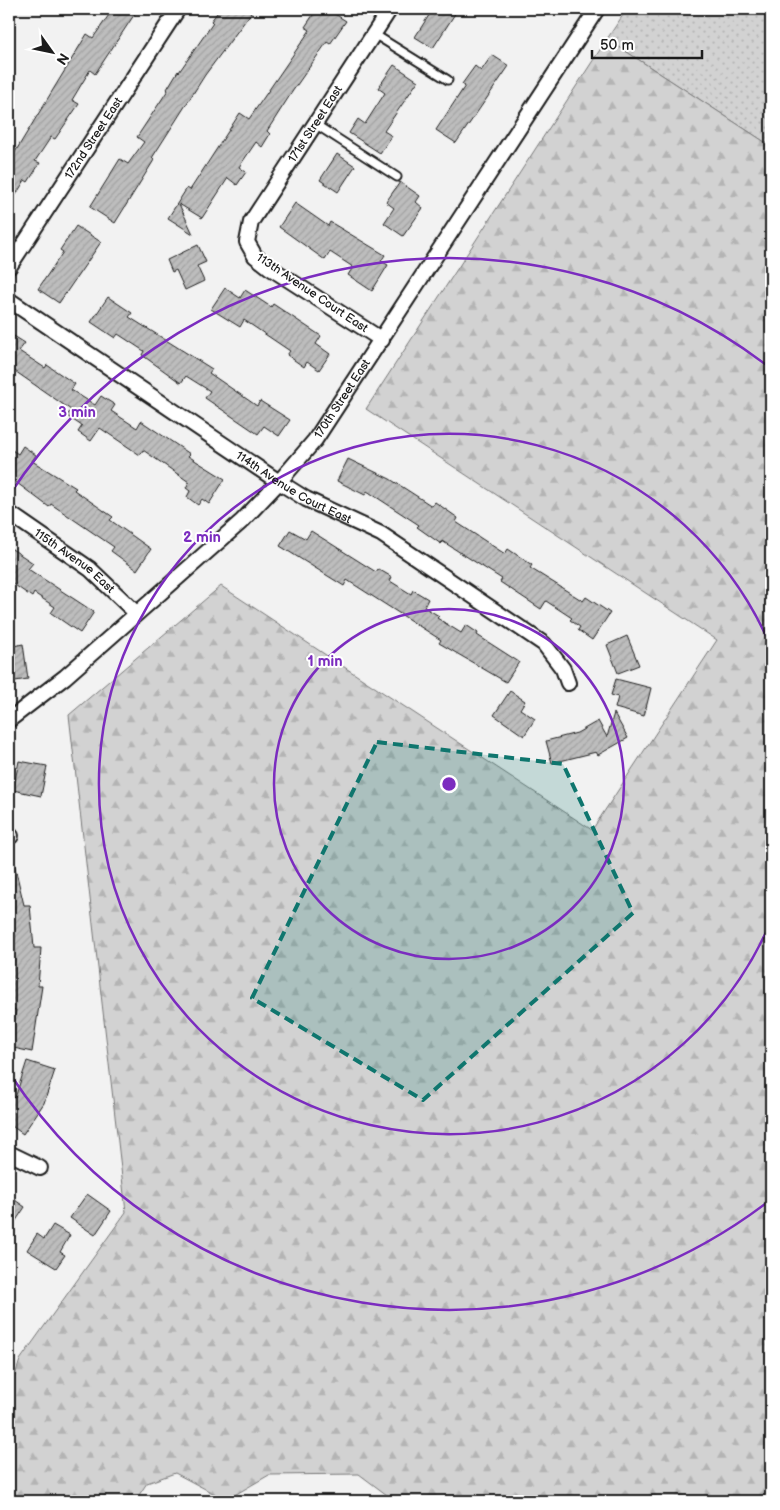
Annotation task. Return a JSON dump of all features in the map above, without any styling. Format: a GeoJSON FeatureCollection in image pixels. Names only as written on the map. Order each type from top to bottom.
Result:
{"type":"FeatureCollection","features":[{"type":"Feature","properties":{"kind":"street","name":"172nd Street East"},"geometry":{"type":"LineString","coordinates":[[9,267],[178,9]]}},
{"type":"Feature","properties":{"kind":"street","name":"171st Street East"},"geometry":{"type":"LineString","coordinates":[[246,242],[251,222],[390,9]]}},
{"type":"Feature","properties":{"kind":"street","name":"170th Street East"},"geometry":{"type":"LineString","coordinates":[[9,720],[65,677],[242,521],[315,440],[598,9]]}},
{"type":"Feature","properties":{"kind":"street","name":"113th Avenue Court East"},"geometry":{"type":"LineString","coordinates":[[246,242],[254,256],[269,267],[382,340]]}},
{"type":"Feature","properties":{"kind":"street","name":"114th Avenue Court East"},"geometry":{"type":"LineString","coordinates":[[9,300],[279,482],[306,499],[381,534],[544,644],[563,669],[568,683]]}},
{"type":"Feature","properties":{"kind":"street","name":"115th Avenue East"},"geometry":{"type":"LineString","coordinates":[[9,513],[90,569],[136,613]]}},
{"type":"Feature","properties":{"kind":"street"},"geometry":{"type":"LineString","coordinates":[[9,1153],[40,1168]]}},
{"type":"Feature","properties":{"kind":"lane"},"geometry":{"type":"LineString","coordinates":[[374,34],[448,80]]}},
{"type":"Feature","properties":{"kind":"lane"},"geometry":{"type":"LineString","coordinates":[[315,124],[397,177]]}},
{"type":"Feature","properties":{"kind":"highlighted area"},"geometry":{"type":"Polygon","coordinates":[[[377,742],[563,764],[633,913],[423,1100],[252,998],[377,742]]]}},
{"type":"Feature","properties":{"kind":"green space"},"geometry":{"type":"Polygon","coordinates":[[[627,9],[771,9],[771,146],[607,39],[627,9]]]}},
{"type":"Feature","properties":{"kind":"green space"},"geometry":{"type":"Polygon","coordinates":[[[607,39],[771,146],[771,1501],[395,1501],[359,1474],[269,1475],[226,1500],[175,1473],[147,1483],[135,1501],[9,1501],[9,1394],[20,1360],[126,1212],[69,715],[221,586],[592,830],[717,640],[366,409],[607,39]]]}},
{"type":"Feature","properties":{"kind":"building"},"geometry":{"type":"Polygon","coordinates":[[[113,9],[138,9],[95,74],[90,70],[72,100],[79,104],[55,139],[51,137],[35,161],[40,163],[28,182],[25,180],[9,206],[9,162],[87,34],[93,38],[113,9]]]}},
{"type":"Feature","properties":{"kind":"building"},"geometry":{"type":"Polygon","coordinates":[[[220,9],[254,9],[205,75],[152,158],[154,160],[115,223],[90,207],[120,159],[128,164],[144,142],[137,137],[168,90],[178,71],[213,23],[211,21],[220,9]]]}},
{"type":"Feature","properties":{"kind":"building"},"geometry":{"type":"Polygon","coordinates":[[[317,9],[327,9],[346,21],[330,44],[327,42],[292,92],[267,131],[270,134],[262,147],[256,142],[239,167],[246,172],[237,185],[228,178],[202,218],[179,204],[193,234],[168,218],[187,188],[190,190],[240,113],[249,119],[310,30],[305,27],[317,9]]]}},
{"type":"Feature","properties":{"kind":"building"},"geometry":{"type":"Polygon","coordinates":[[[433,9],[458,9],[433,48],[415,37],[433,9]]]}},
{"type":"Feature","properties":{"kind":"building"},"geometry":{"type":"Polygon","coordinates":[[[492,55],[509,66],[456,143],[436,130],[465,86],[462,84],[475,66],[481,71],[492,55]]]}},
{"type":"Feature","properties":{"kind":"building"},"geometry":{"type":"Polygon","coordinates":[[[394,65],[418,81],[384,131],[392,136],[380,153],[349,133],[358,119],[365,124],[385,93],[378,88],[394,65]]]}},
{"type":"Feature","properties":{"kind":"building"},"geometry":{"type":"Polygon","coordinates":[[[337,154],[355,166],[338,192],[320,180],[337,154]]]}},
{"type":"Feature","properties":{"kind":"building"},"geometry":{"type":"Polygon","coordinates":[[[400,182],[420,196],[416,202],[423,208],[403,236],[384,223],[394,208],[386,202],[400,182]]]}},
{"type":"Feature","properties":{"kind":"building"},"geometry":{"type":"Polygon","coordinates":[[[295,203],[328,226],[330,222],[385,255],[381,261],[388,265],[372,291],[348,275],[353,267],[330,252],[325,260],[279,227],[295,203]]]}},
{"type":"Feature","properties":{"kind":"building"},"geometry":{"type":"Polygon","coordinates":[[[76,226],[101,242],[59,303],[38,289],[63,252],[60,250],[76,226]]]}},
{"type":"Feature","properties":{"kind":"building"},"geometry":{"type":"Polygon","coordinates":[[[198,245],[206,262],[197,266],[204,281],[185,290],[176,270],[172,272],[167,260],[198,245]]]}},
{"type":"Feature","properties":{"kind":"building"},"geometry":{"type":"Polygon","coordinates":[[[225,288],[240,298],[245,290],[271,307],[273,304],[321,336],[316,344],[330,354],[319,370],[307,362],[304,367],[287,355],[290,351],[244,320],[240,327],[211,309],[225,288]]]}},
{"type":"Feature","properties":{"kind":"building"},"geometry":{"type":"Polygon","coordinates":[[[108,297],[132,313],[129,317],[212,369],[209,373],[257,406],[260,401],[290,420],[279,436],[264,426],[258,434],[205,398],[210,391],[186,376],[181,383],[142,355],[144,351],[118,334],[115,338],[91,322],[108,297]]]}},
{"type":"Feature","properties":{"kind":"building"},"geometry":{"type":"Polygon","coordinates":[[[9,333],[25,343],[19,351],[45,368],[47,365],[75,384],[71,390],[95,405],[101,396],[115,405],[111,411],[137,428],[141,421],[190,454],[188,456],[225,479],[209,504],[202,499],[198,505],[187,497],[190,491],[186,488],[189,482],[143,450],[140,455],[100,428],[91,441],[78,432],[82,426],[67,416],[71,410],[9,367],[9,333]]]}},
{"type":"Feature","properties":{"kind":"building"},"geometry":{"type":"Polygon","coordinates":[[[23,446],[36,455],[32,461],[76,488],[74,490],[113,517],[110,520],[151,549],[137,570],[111,551],[114,547],[51,504],[49,507],[9,477],[9,448],[18,454],[23,446]]]}},
{"type":"Feature","properties":{"kind":"building"},"geometry":{"type":"Polygon","coordinates":[[[348,459],[390,479],[432,506],[435,502],[458,518],[456,522],[505,554],[508,549],[532,565],[530,568],[583,601],[586,597],[610,613],[592,640],[578,630],[580,627],[570,620],[572,618],[546,601],[541,609],[500,582],[502,579],[442,541],[441,544],[417,527],[419,525],[367,491],[365,495],[337,481],[348,459]]]}},
{"type":"Feature","properties":{"kind":"building"},"geometry":{"type":"Polygon","coordinates":[[[290,530],[306,539],[311,531],[376,572],[378,569],[392,577],[390,581],[411,594],[413,590],[428,599],[424,607],[439,616],[437,618],[461,633],[466,625],[478,633],[477,635],[519,662],[506,682],[439,643],[441,640],[347,580],[344,586],[280,546],[290,530]]]}},
{"type":"Feature","properties":{"kind":"building"},"geometry":{"type":"Polygon","coordinates":[[[9,547],[33,563],[28,569],[94,612],[80,633],[51,613],[55,607],[34,593],[32,597],[9,581],[9,547]]]}},
{"type":"Feature","properties":{"kind":"building"},"geometry":{"type":"Polygon","coordinates":[[[627,636],[639,665],[618,673],[607,645],[627,636]]]}},
{"type":"Feature","properties":{"kind":"building"},"geometry":{"type":"Polygon","coordinates":[[[23,644],[28,679],[9,682],[9,647],[23,644]]]}},
{"type":"Feature","properties":{"kind":"building"},"geometry":{"type":"Polygon","coordinates":[[[616,679],[651,688],[644,716],[615,708],[618,697],[611,695],[616,679]]]}},
{"type":"Feature","properties":{"kind":"building"},"geometry":{"type":"Polygon","coordinates":[[[510,691],[525,701],[520,709],[535,719],[524,736],[494,715],[510,691]]]}},
{"type":"Feature","properties":{"kind":"building"},"geometry":{"type":"Polygon","coordinates":[[[614,713],[628,738],[598,755],[596,752],[552,763],[546,741],[577,733],[598,721],[607,737],[614,713]]]}},
{"type":"Feature","properties":{"kind":"building"},"geometry":{"type":"Polygon","coordinates":[[[19,761],[47,766],[41,796],[13,790],[19,761]]]}},
{"type":"Feature","properties":{"kind":"building"},"geometry":{"type":"Polygon","coordinates":[[[9,859],[13,859],[24,905],[30,905],[34,948],[41,948],[38,986],[42,986],[32,1052],[9,1047],[16,1010],[9,1009],[9,959],[13,959],[15,935],[9,935],[9,859]]]}},
{"type":"Feature","properties":{"kind":"building"},"geometry":{"type":"Polygon","coordinates":[[[27,1061],[55,1070],[44,1103],[23,1134],[9,1124],[9,1094],[15,1098],[27,1061]]]}},
{"type":"Feature","properties":{"kind":"building"},"geometry":{"type":"Polygon","coordinates":[[[87,1194],[111,1211],[95,1235],[70,1218],[87,1194]]]}},
{"type":"Feature","properties":{"kind":"building"},"geometry":{"type":"Polygon","coordinates":[[[9,1196],[25,1207],[9,1231],[9,1196]]]}},
{"type":"Feature","properties":{"kind":"building"},"geometry":{"type":"Polygon","coordinates":[[[53,1225],[70,1235],[60,1252],[65,1255],[56,1268],[27,1250],[37,1234],[44,1239],[53,1225]]]}}]}
